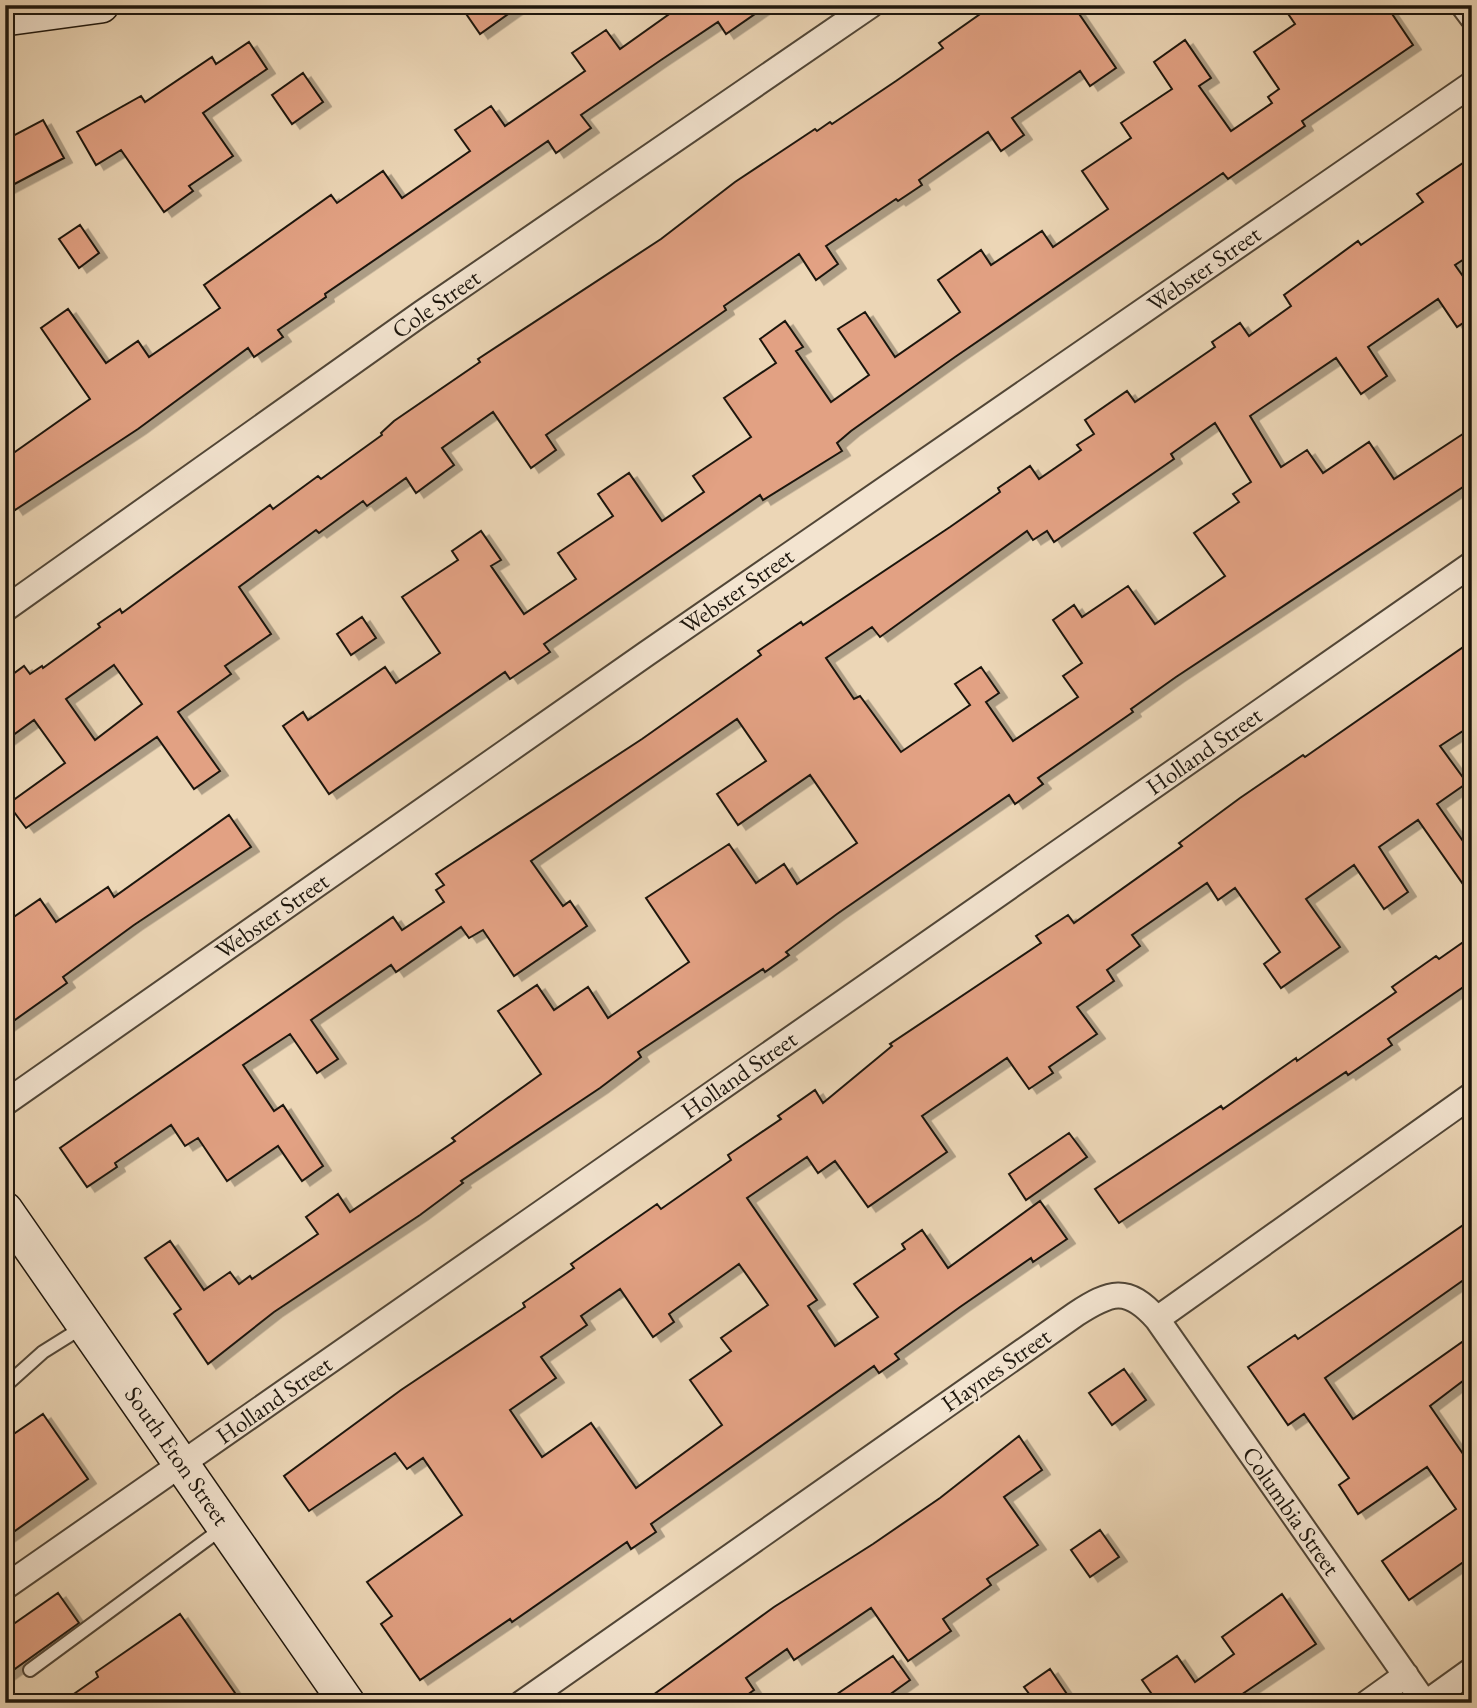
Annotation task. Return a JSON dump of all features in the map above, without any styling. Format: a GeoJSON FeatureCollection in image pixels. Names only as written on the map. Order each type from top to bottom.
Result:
{"type":"FeatureCollection","features":[{"type":"Feature","properties":{"kind":"street"},"geometry":{"type":"LineString","coordinates":[[5,18],[102,5]]}},
{"type":"Feature","properties":{"kind":"street","name":"Cole Street"},"geometry":{"type":"LineString","coordinates":[[5,609],[422,313],[870,5]]}},
{"type":"Feature","properties":{"kind":"street"},"geometry":{"type":"LineString","coordinates":[[1463,5],[1472,17]]}},
{"type":"Feature","properties":{"kind":"street","name":"Webster Street"},"geometry":{"type":"LineString","coordinates":[[5,1103],[646,654],[1472,84]]}},
{"type":"Feature","properties":{"kind":"street","name":"Holland Street"},"geometry":{"type":"LineString","coordinates":[[5,1587],[1472,564]]}},
{"type":"Feature","properties":{"kind":"street"},"geometry":{"type":"LineString","coordinates":[[1157,1319],[1472,1095]]}},
{"type":"Feature","properties":{"kind":"street","name":"South Eton Street"},"geometry":{"type":"LineString","coordinates":[[5,1210],[347,1703]]}},
{"type":"Feature","properties":{"kind":"street","name":"Haynes Street"},"geometry":{"type":"LineString","coordinates":[[522,1703],[1106,1295],[1134,1298],[1157,1319]]}},
{"type":"Feature","properties":{"kind":"street","name":"Columbia Street"},"geometry":{"type":"LineString","coordinates":[[1157,1319],[1425,1703]]}},
{"type":"Feature","properties":{"kind":"street"},"geometry":{"type":"LineString","coordinates":[[1425,1703],[1472,1670]]}},
{"type":"Feature","properties":{"kind":"street"},"geometry":{"type":"LineString","coordinates":[[1367,1703],[1406,1675]]}},
{"type":"Feature","properties":{"kind":"lane"},"geometry":{"type":"LineString","coordinates":[[5,1386],[43,1352],[86,1325]]}},
{"type":"Feature","properties":{"kind":"lane"},"geometry":{"type":"LineString","coordinates":[[30,1670],[226,1525]]}},
{"type":"Feature","properties":{"kind":"building"},"geometry":{"type":"Polygon","coordinates":[[[460,5],[521,5],[480,34],[460,5]]]}},
{"type":"Feature","properties":{"kind":"building"},"geometry":{"type":"Polygon","coordinates":[[[682,5],[768,5],[726,34],[718,22],[661,60],[581,115],[591,128],[556,153],[548,141],[325,294],[326,297],[278,330],[283,337],[254,357],[248,348],[138,429],[15,510],[5,495],[5,459],[90,399],[41,328],[68,309],[106,363],[138,341],[149,357],[220,308],[204,285],[331,195],[337,203],[383,171],[402,198],[470,151],[455,130],[491,106],[505,126],[585,71],[572,53],[606,30],[620,49],[682,5]]]}},
{"type":"Feature","properties":{"kind":"building"},"geometry":{"type":"Polygon","coordinates":[[[993,5],[1073,5],[1116,68],[1090,86],[1080,71],[1012,118],[1024,135],[1001,151],[988,132],[919,180],[922,185],[898,201],[896,199],[826,246],[838,264],[816,280],[799,254],[724,306],[726,310],[546,435],[556,450],[531,468],[493,412],[442,448],[454,465],[416,493],[406,478],[367,506],[363,501],[319,533],[316,530],[239,587],[271,634],[225,666],[231,674],[178,712],[220,771],[194,789],[157,737],[26,828],[8,804],[65,763],[34,720],[5,741],[5,680],[24,666],[30,674],[42,666],[43,668],[100,627],[98,624],[120,609],[122,613],[270,505],[273,509],[318,476],[321,479],[382,435],[394,421],[480,362],[478,359],[661,239],[735,182],[815,129],[817,131],[830,122],[832,124],[896,81],[943,48],[939,43],[993,5]],[[114,665],[66,699],[95,740],[142,704],[114,665]]]}},
{"type":"Feature","properties":{"kind":"building"},"geometry":{"type":"Polygon","coordinates":[[[1282,5],[1386,5],[1413,45],[1302,121],[1305,126],[1228,179],[1223,173],[955,357],[851,431],[837,443],[842,451],[763,500],[760,495],[544,644],[550,652],[510,679],[505,672],[329,794],[283,726],[303,712],[308,720],[385,667],[396,683],[440,653],[402,597],[458,560],[452,551],[481,531],[501,560],[491,566],[524,614],[576,579],[558,553],[613,516],[598,494],[629,473],[662,521],[704,492],[693,476],[751,437],[724,398],[776,363],[760,339],[785,321],[803,347],[796,351],[831,402],[869,375],[838,329],[865,312],[895,357],[960,312],[938,280],[981,250],[991,265],[1042,231],[1053,247],[1108,209],[1082,171],[1131,138],[1121,123],[1172,89],[1154,62],[1185,40],[1211,78],[1199,86],[1231,131],[1272,103],[1268,97],[1279,89],[1254,52],[1295,24],[1282,5]]]}},
{"type":"Feature","properties":{"kind":"building"},"geometry":{"type":"Polygon","coordinates":[[[249,42],[267,69],[203,113],[233,156],[189,186],[193,191],[164,212],[121,150],[96,165],[77,132],[141,96],[145,102],[212,57],[216,64],[249,42]]]}},
{"type":"Feature","properties":{"kind":"building"},"geometry":{"type":"Polygon","coordinates":[[[303,73],[323,102],[292,124],[272,95],[303,73]]]}},
{"type":"Feature","properties":{"kind":"building"},"geometry":{"type":"Polygon","coordinates":[[[43,120],[64,158],[5,189],[5,140],[43,120]]]}},
{"type":"Feature","properties":{"kind":"building"},"geometry":{"type":"Polygon","coordinates":[[[1472,157],[1472,254],[1455,265],[1472,289],[1472,317],[1457,327],[1438,299],[1368,347],[1387,376],[1361,394],[1336,358],[1250,416],[1281,467],[1307,450],[1323,473],[1369,442],[1394,479],[1472,428],[1472,481],[1176,677],[1131,709],[1133,712],[1038,778],[1043,784],[1015,804],[1009,795],[837,914],[786,952],[789,955],[765,972],[763,969],[638,1052],[641,1057],[600,1088],[461,1181],[463,1183],[420,1215],[274,1312],[208,1364],[174,1314],[181,1309],[145,1258],[170,1241],[204,1290],[230,1272],[239,1284],[250,1276],[252,1279],[318,1234],[306,1217],[338,1194],[350,1212],[455,1141],[452,1138],[541,1074],[498,1011],[537,985],[554,1010],[588,987],[608,1018],[689,962],[646,898],[729,844],[756,883],[784,864],[797,884],[857,843],[810,775],[738,825],[717,794],[766,761],[737,719],[531,861],[563,906],[570,901],[587,926],[514,976],[483,930],[469,938],[461,927],[396,972],[391,965],[311,1020],[338,1059],[317,1073],[290,1034],[243,1065],[274,1111],[283,1105],[323,1166],[302,1181],[278,1146],[227,1181],[198,1138],[185,1146],[171,1125],[115,1163],[117,1167],[87,1187],[60,1148],[393,917],[402,930],[444,902],[436,890],[444,885],[436,874],[642,739],[761,655],[758,651],[801,622],[803,625],[950,527],[1000,492],[998,488],[1030,466],[1039,479],[1081,450],[1077,445],[1094,434],[1085,420],[1127,391],[1135,402],[1215,347],[1212,342],[1240,323],[1249,336],[1291,306],[1284,295],[1358,241],[1361,245],[1423,202],[1417,194],[1472,157]],[[1215,423],[1171,454],[1174,459],[1054,542],[1047,531],[1033,540],[1027,531],[880,637],[872,627],[826,658],[854,699],[860,696],[901,752],[970,705],[955,684],[981,667],[999,693],[986,702],[1013,741],[1078,697],[1063,676],[1082,663],[1053,620],[1074,605],[1082,617],[1128,586],[1155,624],[1225,576],[1194,533],[1239,502],[1233,494],[1251,482],[1215,423]]]}},
{"type":"Feature","properties":{"kind":"building"},"geometry":{"type":"Polygon","coordinates":[[[80,225],[99,253],[79,268],[59,239],[80,225]]]}},
{"type":"Feature","properties":{"kind":"building"},"geometry":{"type":"Polygon","coordinates":[[[362,617],[376,638],[351,655],[337,634],[362,617]]]}},
{"type":"Feature","properties":{"kind":"building"},"geometry":{"type":"Polygon","coordinates":[[[1472,641],[1472,725],[1440,746],[1467,783],[1437,804],[1472,854],[1472,897],[1418,820],[1379,847],[1408,892],[1384,909],[1354,865],[1306,899],[1340,947],[1281,988],[1264,964],[1280,952],[1235,888],[1218,900],[1207,883],[1132,935],[1140,946],[1107,970],[1114,981],[1077,1007],[1097,1034],[1049,1067],[1053,1073],[1029,1089],[1007,1058],[922,1116],[947,1152],[868,1207],[835,1161],[818,1173],[807,1157],[747,1198],[817,1300],[808,1306],[835,1346],[878,1317],[854,1284],[905,1249],[902,1244],[922,1230],[948,1268],[1040,1201],[1067,1239],[1033,1262],[1031,1258],[895,1354],[899,1359],[879,1373],[874,1366],[651,1524],[656,1532],[631,1549],[627,1542],[512,1622],[510,1619],[420,1680],[381,1624],[392,1616],[367,1582],[462,1515],[423,1458],[407,1469],[395,1453],[309,1511],[284,1476],[401,1390],[525,1307],[523,1303],[574,1268],[571,1264],[657,1204],[661,1209],[731,1160],[728,1155],[781,1119],[778,1116],[815,1090],[823,1103],[892,1046],[890,1044],[1041,943],[1036,936],[1068,915],[1074,923],[1182,846],[1179,843],[1240,798],[1303,755],[1305,757],[1472,641]],[[739,1264],[669,1314],[674,1322],[653,1337],[620,1289],[581,1316],[587,1325],[541,1357],[556,1378],[510,1410],[542,1457],[591,1423],[636,1488],[722,1425],[690,1380],[731,1351],[721,1338],[768,1305],[739,1264]]]}},
{"type":"Feature","properties":{"kind":"building"},"geometry":{"type":"Polygon","coordinates":[[[229,815],[251,847],[134,925],[63,977],[67,983],[5,1027],[5,923],[40,899],[56,922],[108,887],[114,897],[229,815]]]}},
{"type":"Feature","properties":{"kind":"building"},"geometry":{"type":"Polygon","coordinates":[[[1472,936],[1472,981],[1388,1039],[1392,1045],[1348,1075],[1346,1072],[1119,1223],[1095,1189],[1221,1106],[1223,1109],[1296,1058],[1297,1061],[1396,992],[1392,987],[1436,956],[1439,959],[1472,936]]]}},
{"type":"Feature","properties":{"kind":"building"},"geometry":{"type":"Polygon","coordinates":[[[1069,1133],[1087,1157],[1026,1200],[1009,1174],[1069,1133]]]}},
{"type":"Feature","properties":{"kind":"building"},"geometry":{"type":"Polygon","coordinates":[[[1472,1219],[1472,1274],[1325,1378],[1353,1419],[1472,1335],[1472,1374],[1430,1406],[1472,1467],[1472,1556],[1409,1600],[1382,1561],[1456,1509],[1427,1467],[1358,1514],[1339,1485],[1349,1478],[1304,1414],[1288,1425],[1248,1367],[1295,1335],[1298,1339],[1472,1219]]]}},
{"type":"Feature","properties":{"kind":"building"},"geometry":{"type":"Polygon","coordinates":[[[1124,1369],[1146,1400],[1112,1425],[1089,1393],[1124,1369]]]}},
{"type":"Feature","properties":{"kind":"building"},"geometry":{"type":"Polygon","coordinates":[[[43,1414],[88,1479],[5,1538],[5,1440],[43,1414]]]}},
{"type":"Feature","properties":{"kind":"building"},"geometry":{"type":"Polygon","coordinates":[[[1019,1436],[1042,1470],[1004,1497],[1038,1545],[987,1579],[991,1585],[943,1619],[951,1631],[908,1661],[871,1608],[794,1660],[787,1649],[746,1678],[754,1690],[736,1703],[642,1703],[774,1607],[940,1498],[1019,1436]]]}},
{"type":"Feature","properties":{"kind":"building"},"geometry":{"type":"Polygon","coordinates":[[[1100,1530],[1119,1557],[1090,1577],[1071,1550],[1100,1530]]]}},
{"type":"Feature","properties":{"kind":"building"},"geometry":{"type":"Polygon","coordinates":[[[58,1593],[79,1623],[5,1676],[5,1630],[58,1593]]]}},
{"type":"Feature","properties":{"kind":"building"},"geometry":{"type":"Polygon","coordinates":[[[1282,1594],[1316,1644],[1229,1703],[1158,1703],[1142,1680],[1177,1656],[1195,1682],[1234,1654],[1222,1637],[1282,1594]]]}},
{"type":"Feature","properties":{"kind":"building"},"geometry":{"type":"Polygon","coordinates":[[[180,1614],[242,1703],[61,1703],[98,1677],[96,1672],[180,1614]]]}},
{"type":"Feature","properties":{"kind":"building"},"geometry":{"type":"Polygon","coordinates":[[[893,1656],[910,1680],[878,1703],[824,1703],[893,1656]]]}},
{"type":"Feature","properties":{"kind":"building"},"geometry":{"type":"Polygon","coordinates":[[[1050,1669],[1073,1703],[1036,1703],[1024,1687],[1050,1669]]]}}]}
